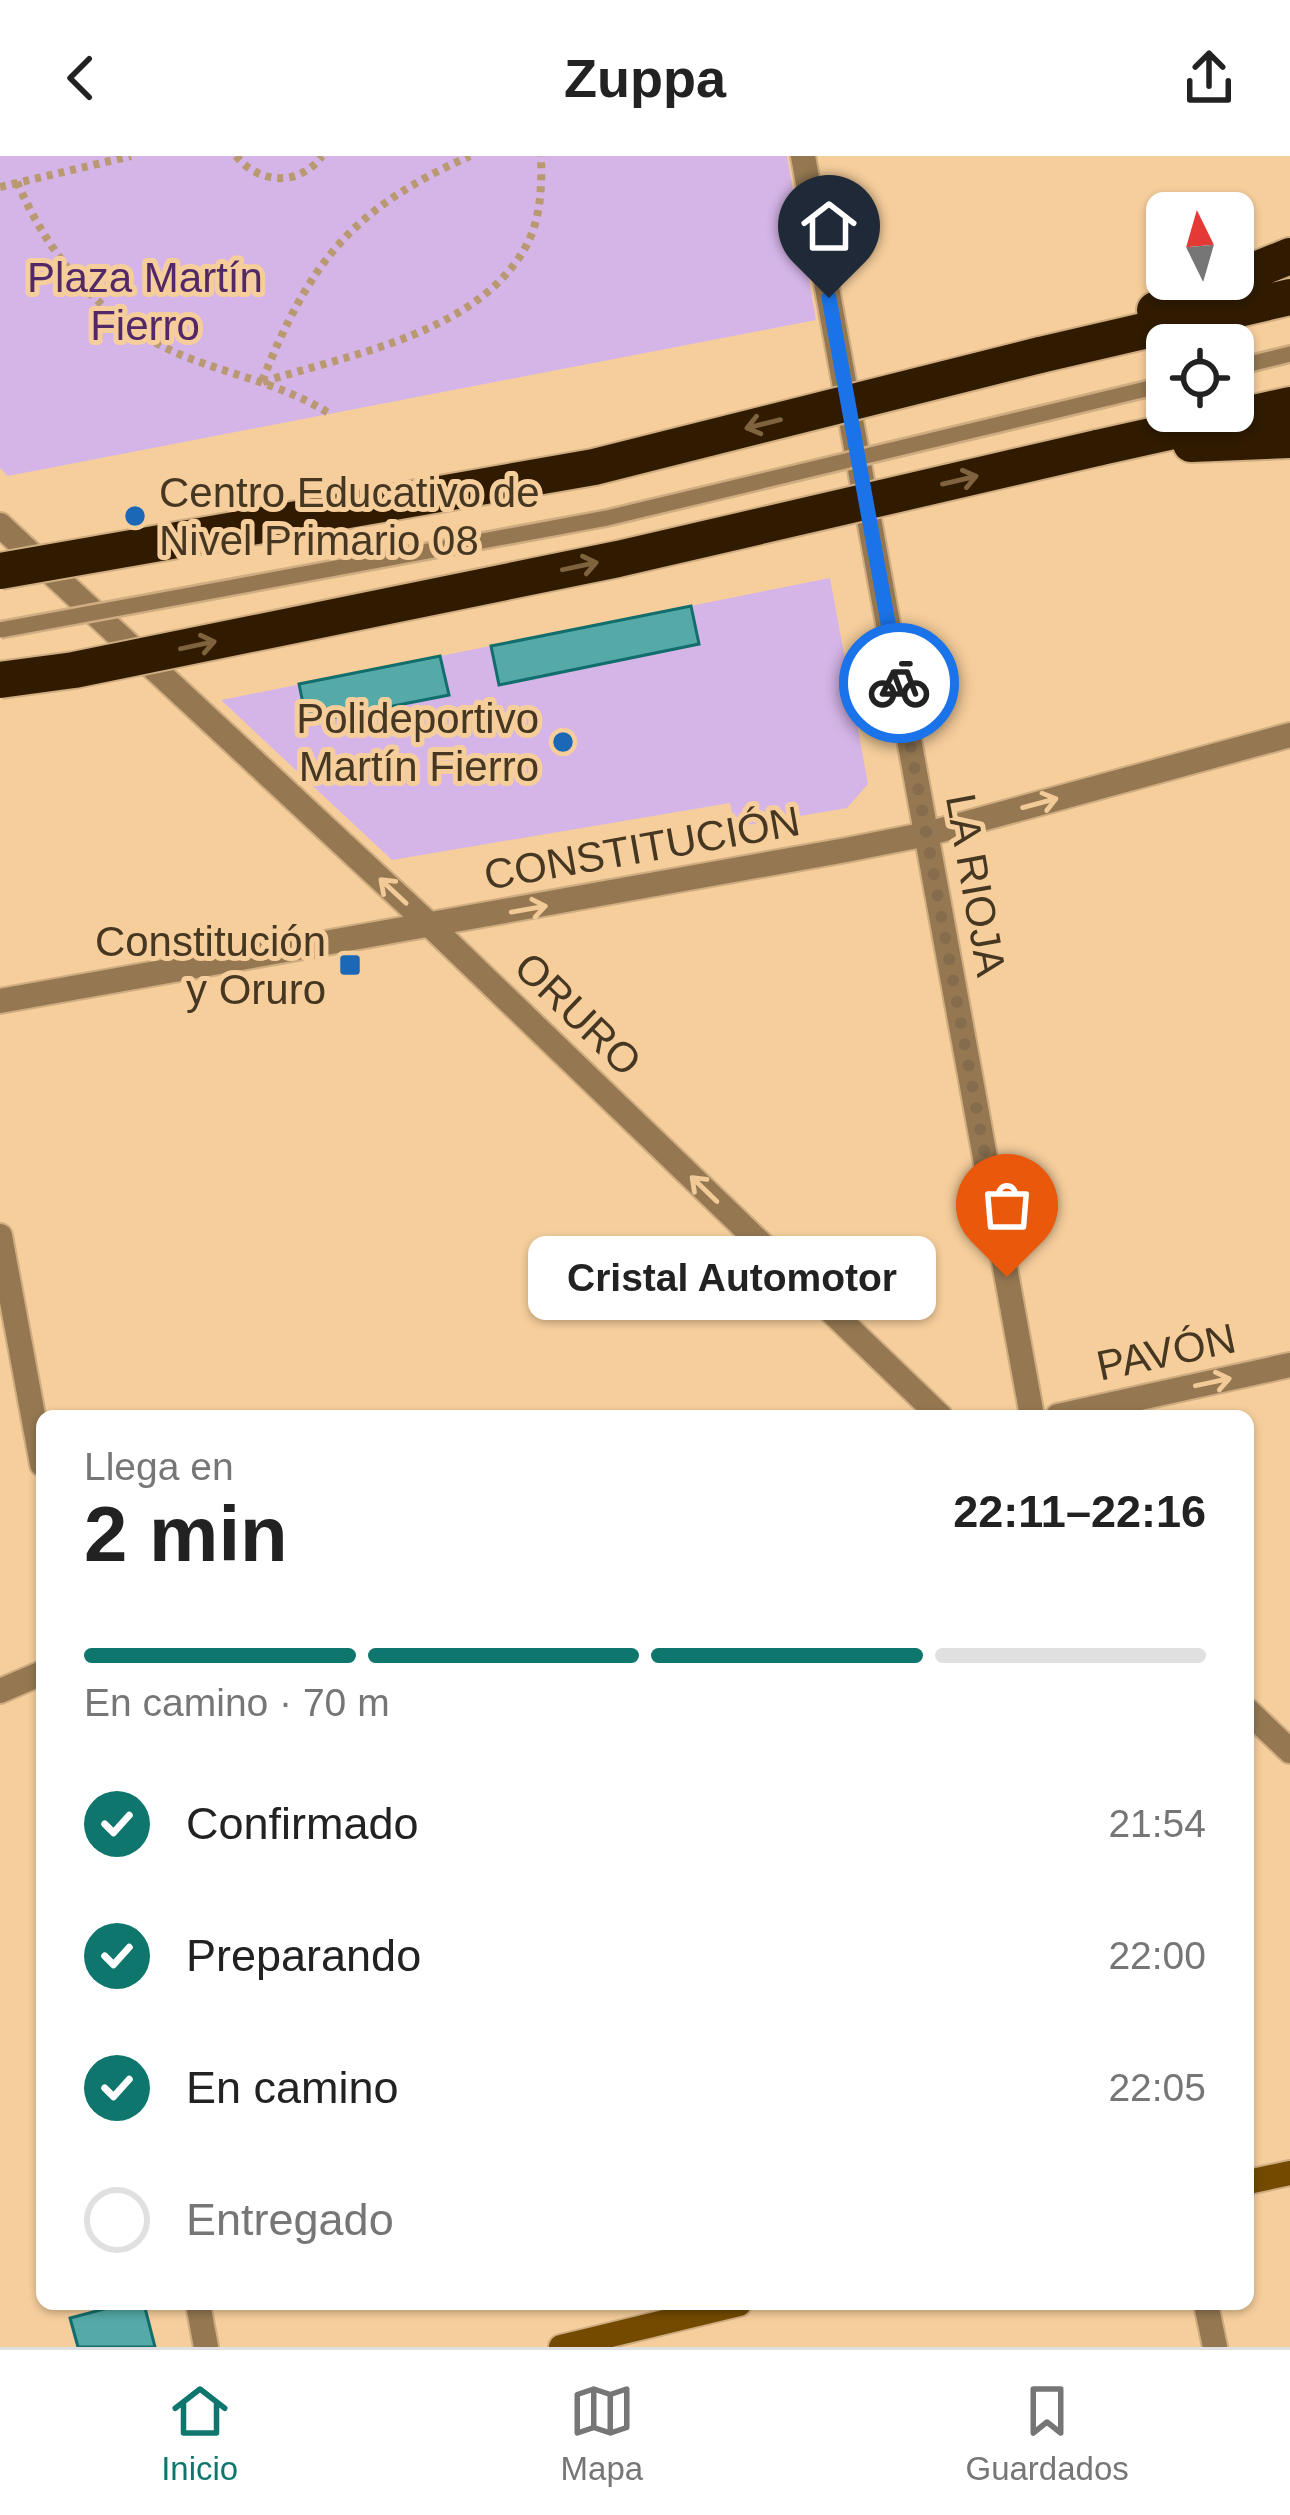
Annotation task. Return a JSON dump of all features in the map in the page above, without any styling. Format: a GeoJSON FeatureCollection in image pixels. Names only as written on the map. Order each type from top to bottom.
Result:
{"type":"FeatureCollection","features":[{"type":"Feature","properties":{"kind":"highway"},"geometry":{"type":"LineString","coordinates":[[1254,271],[1290,256]]}},
{"type":"Feature","properties":{"kind":"highway"},"geometry":{"type":"LineString","coordinates":[[0,571],[593,467],[1290,297]]}},
{"type":"Feature","properties":{"kind":"highway"},"geometry":{"type":"LineString","coordinates":[[1040,356],[1180,300]]}},
{"type":"Feature","properties":{"kind":"highway"},"geometry":{"type":"LineString","coordinates":[[0,680],[74,670],[618,559],[1290,405]]}},
{"type":"Feature","properties":{"kind":"highway"},"geometry":{"type":"LineString","coordinates":[[1097,448],[1290,440]]}},
{"type":"Feature","properties":{"kind":"main road"},"geometry":{"type":"LineString","coordinates":[[1254,2181],[1290,2173]]}},
{"type":"Feature","properties":{"kind":"main road"},"geometry":{"type":"LineString","coordinates":[[561,2347],[714,2310]]}},
{"type":"Feature","properties":{"kind":"street","name":"LA RIOJA"},"geometry":{"type":"LineString","coordinates":[[803,156],[1031,1410]]}},
{"type":"Feature","properties":{"kind":"street","name":"ORURO"},"geometry":{"type":"LineString","coordinates":[[0,525],[432,927],[934,1410]]}},
{"type":"Feature","properties":{"kind":"street","name":"CONSTITUCIÓN"},"geometry":{"type":"LineString","coordinates":[[0,1001],[432,927],[927,833],[1290,735]]}},
{"type":"Feature","properties":{"kind":"street"},"geometry":{"type":"LineString","coordinates":[[0,1236],[36,1431]]}},
{"type":"Feature","properties":{"kind":"street","name":"PAVÓN"},"geometry":{"type":"LineString","coordinates":[[1085,1410],[1290,1365]]}},
{"type":"Feature","properties":{"kind":"street"},"geometry":{"type":"LineString","coordinates":[[0,1690],[36,1675]]}},
{"type":"Feature","properties":{"kind":"street"},"geometry":{"type":"LineString","coordinates":[[1254,1717],[1290,1751]]}},
{"type":"Feature","properties":{"kind":"street"},"geometry":{"type":"LineString","coordinates":[[199,2310],[206,2347]]}},
{"type":"Feature","properties":{"kind":"street"},"geometry":{"type":"LineString","coordinates":[[1207,2310],[1215,2347]]}},
{"type":"Feature","properties":{"kind":"lane"},"geometry":{"type":"LineString","coordinates":[[1254,363],[1290,354]]}},
{"type":"Feature","properties":{"kind":"lane"},"geometry":{"type":"LineString","coordinates":[[0,629],[607,518],[1146,389]]}},
{"type":"Feature","properties":{"kind":"path"},"geometry":{"type":"LineString","coordinates":[[0,187],[131,156]]}},
{"type":"Feature","properties":{"kind":"path"},"geometry":{"type":"LineString","coordinates":[[236,156],[251,171],[285,179],[302,174],[322,156]]}},
{"type":"Feature","properties":{"kind":"path"},"geometry":{"type":"LineString","coordinates":[[262,382],[304,291],[346,233],[408,184],[470,156]]}},
{"type":"Feature","properties":{"kind":"path"},"geometry":{"type":"LineString","coordinates":[[262,382],[451,317],[501,280],[526,247],[539,212],[542,156]]}},
{"type":"Feature","properties":{"kind":"path"},"geometry":{"type":"LineString","coordinates":[[17,182],[61,264],[98,303],[139,333],[187,358],[302,395],[330,414]]}},
{"type":"Feature","properties":{"kind":"green space","name":"Plaza Martín Fierro"},"geometry":{"type":"Polygon","coordinates":[[[0,156],[787,156],[816,320],[8,476],[0,468],[0,156]]]}},
{"type":"Feature","properties":{"kind":"green space","name":"Polideportivo Martín Fierro"},"geometry":{"type":"Polygon","coordinates":[[[830,578],[868,784],[847,808],[735,827],[730,803],[392,860],[221,700],[830,578]]]}},
{"type":"Feature","properties":{"kind":"building"},"geometry":{"type":"Polygon","coordinates":[[[691,606],[699,644],[499,685],[491,646],[691,606]]]}},
{"type":"Feature","properties":{"kind":"building"},"geometry":{"type":"Polygon","coordinates":[[[440,656],[449,695],[307,723],[299,684],[440,656]]]}},
{"type":"Feature","properties":{"kind":"building"},"geometry":{"type":"Polygon","coordinates":[[[100,2310],[146,2310],[155,2347],[78,2347],[70,2318],[100,2310]]]}},
{"type":"Feature","properties":{"kind":"way so far"},"geometry":{"type":"LineString","coordinates":[[899,683],[1007,1277]]}},
{"type":"Feature","properties":{"kind":"place","name":"Centro Educativo de Nivel Primario 08"},"geometry":{"type":"Point","coordinates":[135,516]}},
{"type":"Feature","properties":{"kind":"place","name":"Polideportivo Martín Fierro"},"geometry":{"type":"Point","coordinates":[563,742]}},
{"type":"Feature","properties":{"kind":"place","name":"Constitución y Oruro"},"geometry":{"type":"Point","coordinates":[350,965]}},
{"type":"Feature","properties":{"kind":"place","name":"Cristal Automotor"},"geometry":{"type":"Point","coordinates":[1007,1277]}},
{"type":"Feature","properties":{"kind":"route"},"geometry":{"type":"LineString","coordinates":[[829,298],[899,683]]}}]}
